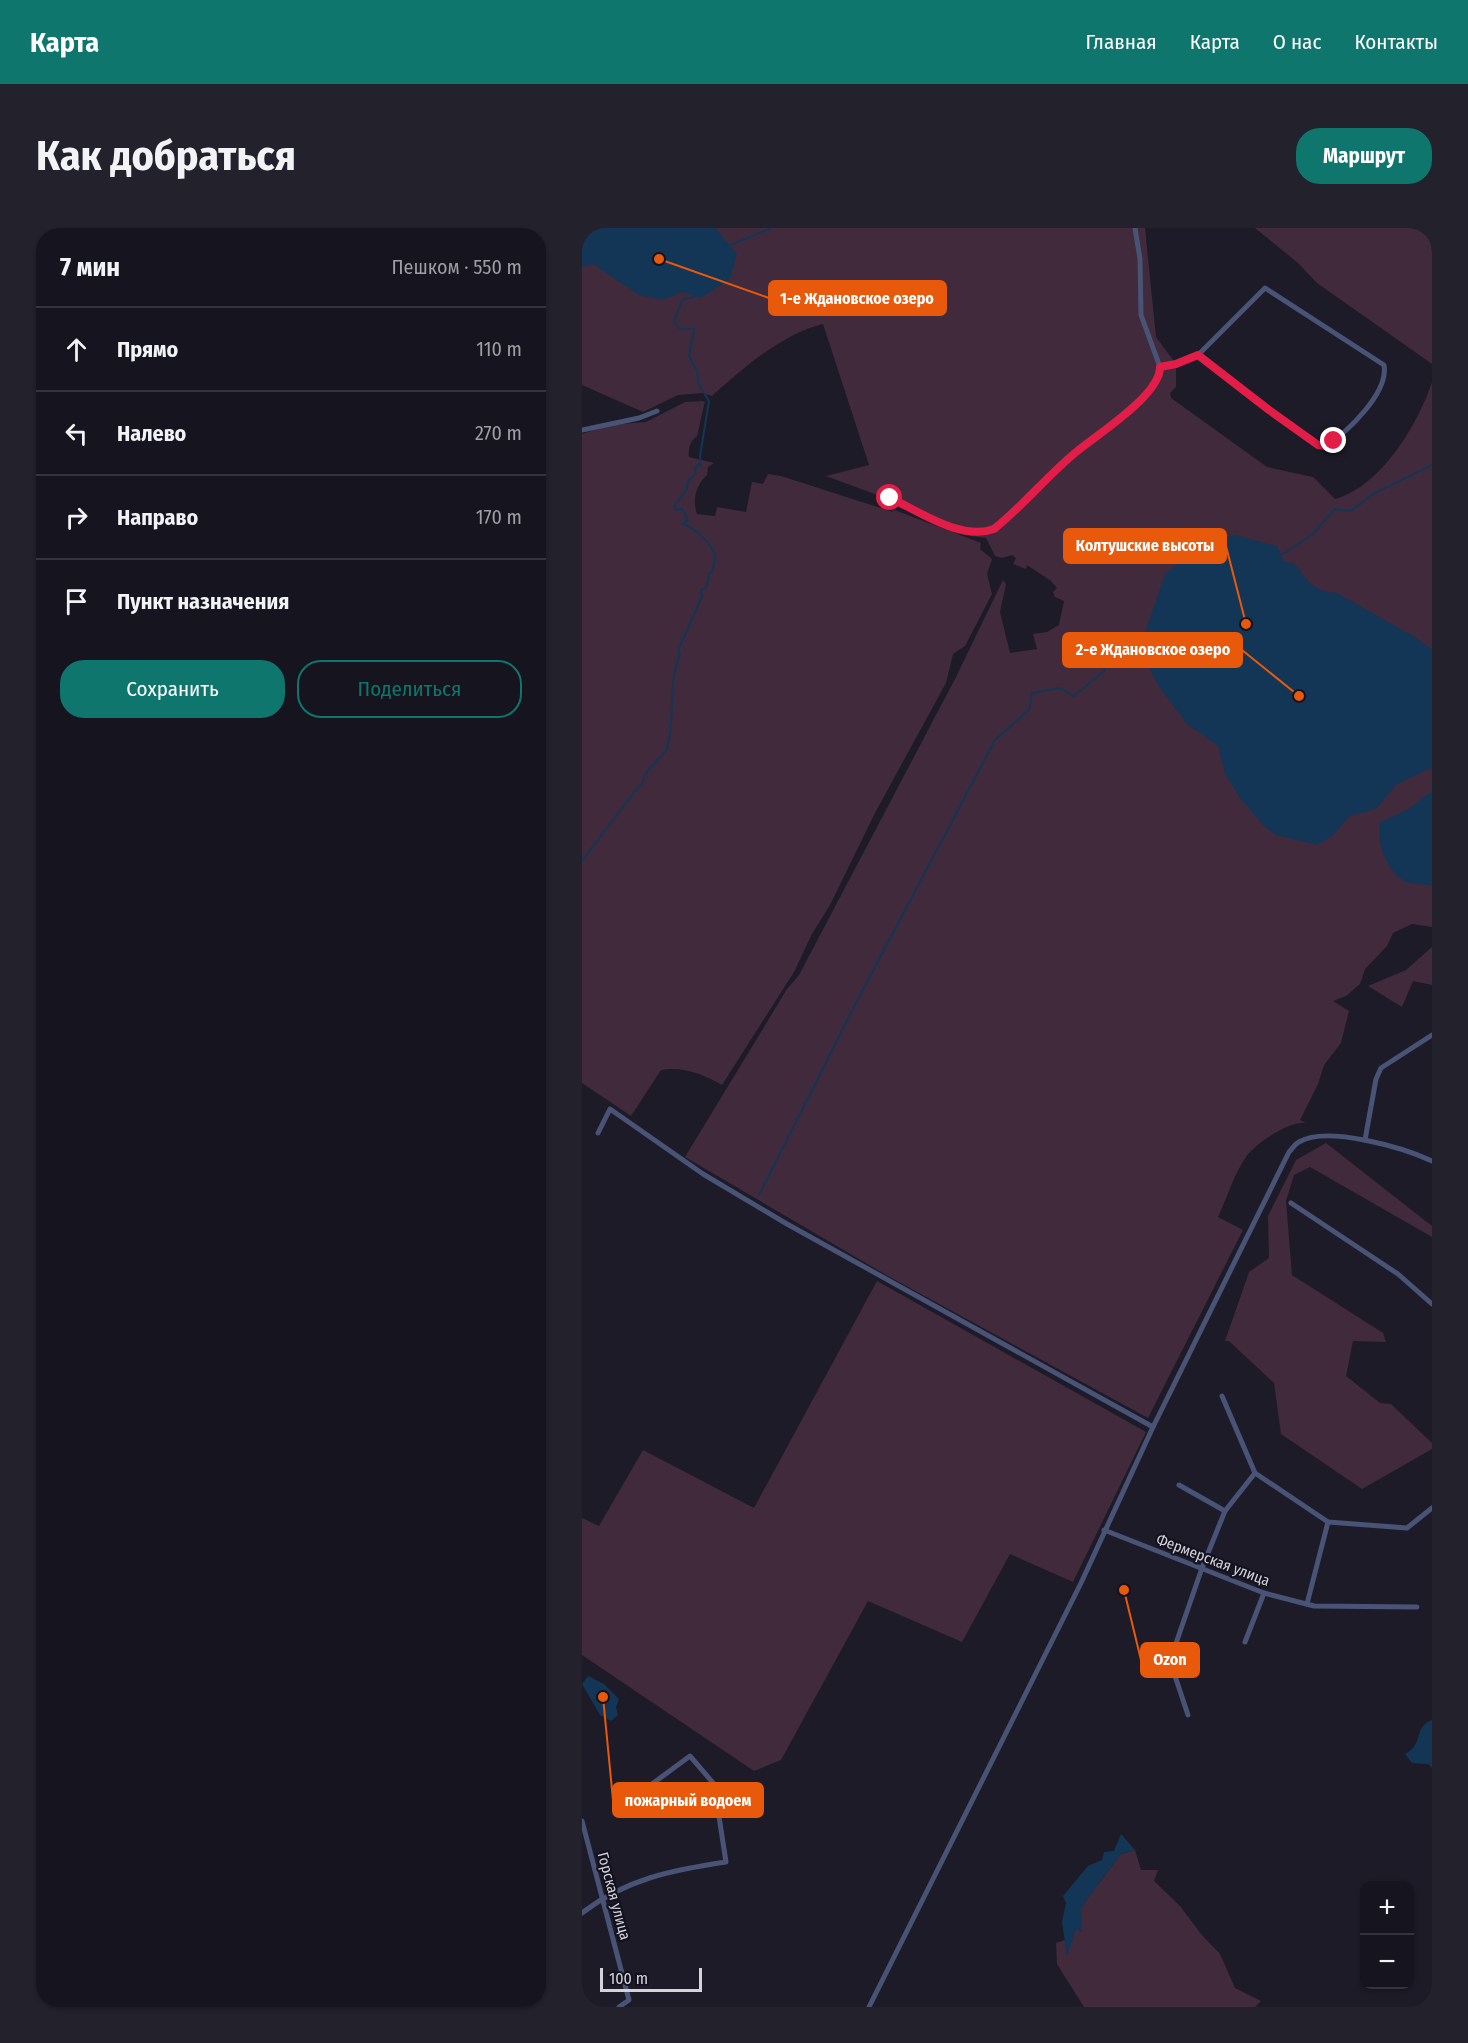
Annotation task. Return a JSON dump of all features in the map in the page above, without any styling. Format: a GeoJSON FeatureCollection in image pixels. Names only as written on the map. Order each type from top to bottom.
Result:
{"type":"FeatureCollection","features":[{"type":"Feature","properties":{"kind":"street"},"geometry":{"type":"LineString","coordinates":[[890,498],[957,529],[978,532],[994,529],[1075,452],[1095,439],[1147,393],[1160,376],[1160,367],[1142,315],[1140,259],[1135,228]]}},
{"type":"Feature","properties":{"kind":"street"},"geometry":{"type":"LineString","coordinates":[[1160,367],[1176,364],[1198,355],[1265,288],[1384,365],[1385,372],[1366,410],[1326,446],[1318,445],[1198,355]]}},
{"type":"Feature","properties":{"kind":"street"},"geometry":{"type":"LineString","coordinates":[[582,430],[639,418],[657,411]]}},
{"type":"Feature","properties":{"kind":"street"},"geometry":{"type":"LineString","coordinates":[[1365,1140],[1376,1079],[1381,1068],[1432,1035]]}},
{"type":"Feature","properties":{"kind":"street"},"geometry":{"type":"LineString","coordinates":[[598,1133],[610,1109],[703,1174],[788,1224],[1153,1427]]}},
{"type":"Feature","properties":{"kind":"street"},"geometry":{"type":"LineString","coordinates":[[869,2007],[1076,1593],[1153,1427],[1289,1152],[1299,1142],[1311,1138],[1365,1140],[1405,1149],[1432,1161]]}},
{"type":"Feature","properties":{"kind":"street"},"geometry":{"type":"LineString","coordinates":[[1291,1203],[1398,1274],[1432,1304]]}},
{"type":"Feature","properties":{"kind":"street"},"geometry":{"type":"LineString","coordinates":[[1222,1396],[1255,1473],[1328,1522],[1407,1528],[1432,1508]]}},
{"type":"Feature","properties":{"kind":"street"},"geometry":{"type":"LineString","coordinates":[[1188,1715],[1172,1668],[1172,1660],[1202,1568],[1225,1511],[1255,1473]]}},
{"type":"Feature","properties":{"kind":"street"},"geometry":{"type":"LineString","coordinates":[[1179,1485],[1225,1511]]}},
{"type":"Feature","properties":{"kind":"street"},"geometry":{"type":"LineString","coordinates":[[1307,1604],[1328,1522]]}},
{"type":"Feature","properties":{"kind":"street","name":"Фермерская улица"},"geometry":{"type":"LineString","coordinates":[[1104,1530],[1264,1593],[1314,1606],[1417,1607]]}},
{"type":"Feature","properties":{"kind":"street"},"geometry":{"type":"LineString","coordinates":[[1245,1642],[1264,1593]]}},
{"type":"Feature","properties":{"kind":"street"},"geometry":{"type":"LineString","coordinates":[[582,1912],[601,1897],[670,1870],[726,1862],[714,1785],[690,1756],[652,1784]]}},
{"type":"Feature","properties":{"kind":"street","name":"Горская улица"},"geometry":{"type":"LineString","coordinates":[[582,1821],[632,2007]]}},
{"type":"Feature","properties":{"kind":"street"},"geometry":{"type":"LineString","coordinates":[[619,2007],[629,2000]]}},
{"type":"Feature","properties":{"kind":"shaded area"},"geometry":{"type":"Polygon","coordinates":[[[582,228],[1145,228],[1156,337],[1176,364],[1176,387],[1170,393],[1171,398],[1267,467],[1313,477],[1335,499],[1352,492],[1382,468],[1407,435],[1426,399],[1432,382],[1432,927],[1412,924],[1393,933],[1387,946],[1365,969],[1360,984],[1346,996],[1333,1001],[1349,1011],[1341,1043],[1324,1065],[1318,1084],[1300,1120],[1306,1123],[1282,1129],[1265,1140],[1251,1151],[1238,1171],[1218,1217],[1243,1230],[1148,1418],[888,1276],[685,1157],[787,989],[799,975],[955,679],[1003,580],[1006,584],[1000,612],[1010,653],[1037,649],[1033,634],[1047,632],[1059,625],[1064,601],[1055,597],[1053,592],[1057,588],[1051,581],[1027,565],[1026,569],[1013,564],[1016,558],[1012,555],[1002,558],[995,556],[986,538],[970,536],[899,503],[826,476],[869,465],[823,324],[793,336],[764,353],[712,396],[703,393],[678,395],[643,412],[582,385],[582,228]]]}},
{"type":"Feature","properties":{"kind":"shaded area"},"geometry":{"type":"Polygon","coordinates":[[[1255,228],[1432,228],[1432,364],[1317,283],[1298,263],[1255,228]]]}},
{"type":"Feature","properties":{"kind":"shaded area"},"geometry":{"type":"Polygon","coordinates":[[[705,401],[697,436],[690,445],[689,457],[714,463],[708,467],[707,475],[700,483],[696,493],[697,514],[715,516],[717,507],[746,512],[752,482],[763,484],[768,474],[781,476],[893,512],[892,509],[981,543],[980,549],[992,559],[987,574],[992,594],[965,646],[953,654],[946,683],[875,813],[794,972],[722,1085],[693,1072],[677,1069],[661,1070],[631,1116],[582,1083],[582,434],[610,425],[646,422],[685,402],[705,401]]]}},
{"type":"Feature","properties":{"kind":"shaded area"},"geometry":{"type":"Polygon","coordinates":[[[1432,947],[1432,985],[1413,981],[1402,1007],[1368,986],[1406,970],[1432,947]]]}},
{"type":"Feature","properties":{"kind":"shaded area"},"geometry":{"type":"Polygon","coordinates":[[[1326,1143],[1432,1226],[1432,1237],[1310,1167],[1294,1175],[1286,1201],[1292,1275],[1383,1333],[1386,1342],[1353,1341],[1346,1376],[1380,1403],[1391,1404],[1432,1443],[1432,1449],[1362,1489],[1281,1434],[1274,1383],[1229,1341],[1225,1341],[1249,1272],[1269,1258],[1268,1216],[1296,1160],[1326,1143]]]}},
{"type":"Feature","properties":{"kind":"shaded area"},"geometry":{"type":"Polygon","coordinates":[[[877,1281],[1146,1432],[1073,1582],[1010,1554],[962,1642],[868,1601],[781,1760],[754,1771],[582,1655],[582,1518],[599,1526],[643,1450],[754,1508],[877,1281]]]}},
{"type":"Feature","properties":{"kind":"shaded area"},"geometry":{"type":"Polygon","coordinates":[[[1135,1850],[1141,1870],[1158,1870],[1154,1881],[1180,1906],[1220,1954],[1235,1988],[1261,2001],[1255,2007],[1084,2007],[1057,1964],[1056,1943],[1065,1940],[1067,1954],[1076,1928],[1081,1932],[1082,1907],[1087,1899],[1121,1854],[1135,1850]]]}},
{"type":"Feature","properties":{"kind":"water"},"geometry":{"type":"Polygon","coordinates":[[[582,228],[715,228],[737,254],[730,279],[701,298],[683,292],[662,300],[639,295],[593,264],[582,267],[582,228]]]}},
{"type":"Feature","properties":{"kind":"water"},"geometry":{"type":"Polygon","coordinates":[[[1235,535],[1277,546],[1284,562],[1294,563],[1316,588],[1337,593],[1418,639],[1432,650],[1432,770],[1430,768],[1396,785],[1376,809],[1350,816],[1332,836],[1317,845],[1276,835],[1264,826],[1240,798],[1225,774],[1218,746],[1187,724],[1160,688],[1144,658],[1144,636],[1165,574],[1203,542],[1235,535]]]}},
{"type":"Feature","properties":{"kind":"water"},"geometry":{"type":"Polygon","coordinates":[[[1432,791],[1432,886],[1404,881],[1392,870],[1381,847],[1379,830],[1380,822],[1407,810],[1432,791]]]}},
{"type":"Feature","properties":{"kind":"water"},"geometry":{"type":"Polygon","coordinates":[[[588,1676],[604,1684],[619,1699],[616,1707],[618,1715],[611,1721],[600,1715],[582,1684],[588,1676]]]}},
{"type":"Feature","properties":{"kind":"water"},"geometry":{"type":"Polygon","coordinates":[[[1432,1720],[1432,1768],[1428,1764],[1412,1763],[1405,1754],[1415,1746],[1422,1727],[1432,1720]]]}},
{"type":"Feature","properties":{"kind":"water"},"geometry":{"type":"Polygon","coordinates":[[[1121,1834],[1135,1850],[1121,1854],[1087,1899],[1082,1907],[1082,1932],[1076,1929],[1067,1956],[1062,1922],[1066,1903],[1063,1896],[1088,1866],[1102,1860],[1104,1852],[1114,1851],[1121,1834]]]}},
{"type":"Feature","properties":{"kind":"waterway"},"geometry":{"type":"LineString","coordinates":[[731,245],[771,228]]}},
{"type":"Feature","properties":{"kind":"waterway"},"geometry":{"type":"LineString","coordinates":[[582,861],[667,748],[670,736],[674,677],[680,654],[678,651],[702,596],[701,590],[705,589],[709,580],[708,574],[713,571],[715,560],[713,551],[698,532],[683,524],[688,520],[682,509],[676,510],[675,505],[686,490],[688,481],[696,473],[695,468],[699,464],[701,466],[700,456],[709,401],[699,385],[697,371],[689,356],[694,329],[679,329],[674,322],[682,300],[696,296]]}},
{"type":"Feature","properties":{"kind":"waterway"},"geometry":{"type":"LineString","coordinates":[[1278,557],[1312,535],[1335,509],[1351,511],[1373,494],[1432,465]]}},
{"type":"Feature","properties":{"kind":"waterway"},"geometry":{"type":"LineString","coordinates":[[759,1195],[857,1001],[995,740],[1029,710],[1032,693],[1060,688],[1074,696],[1104,671],[1106,663],[1122,666],[1144,658]]}},
{"type":"Feature","properties":{"kind":"place","name":"1-е Ждановское озеро"},"geometry":{"type":"Point","coordinates":[659,259]}},
{"type":"Feature","properties":{"kind":"place","name":"Колтушские высоты"},"geometry":{"type":"Point","coordinates":[1246,624]}},
{"type":"Feature","properties":{"kind":"place","name":"2-е Ждановское озеро"},"geometry":{"type":"Point","coordinates":[1299,696]}},
{"type":"Feature","properties":{"kind":"place","name":"Ozon"},"geometry":{"type":"Point","coordinates":[1124,1590]}},
{"type":"Feature","properties":{"kind":"place","name":"пожарный водоем"},"geometry":{"type":"Point","coordinates":[603,1697]}},
{"type":"Feature","properties":{"kind":"route"},"geometry":{"type":"LineString","coordinates":[[890,498],[957,529],[978,532],[994,529],[1075,452],[1095,439],[1147,393],[1160,376],[1160,367],[1176,364],[1198,355],[1236,386],[1318,445],[1326,446],[1334,441]]}}]}
